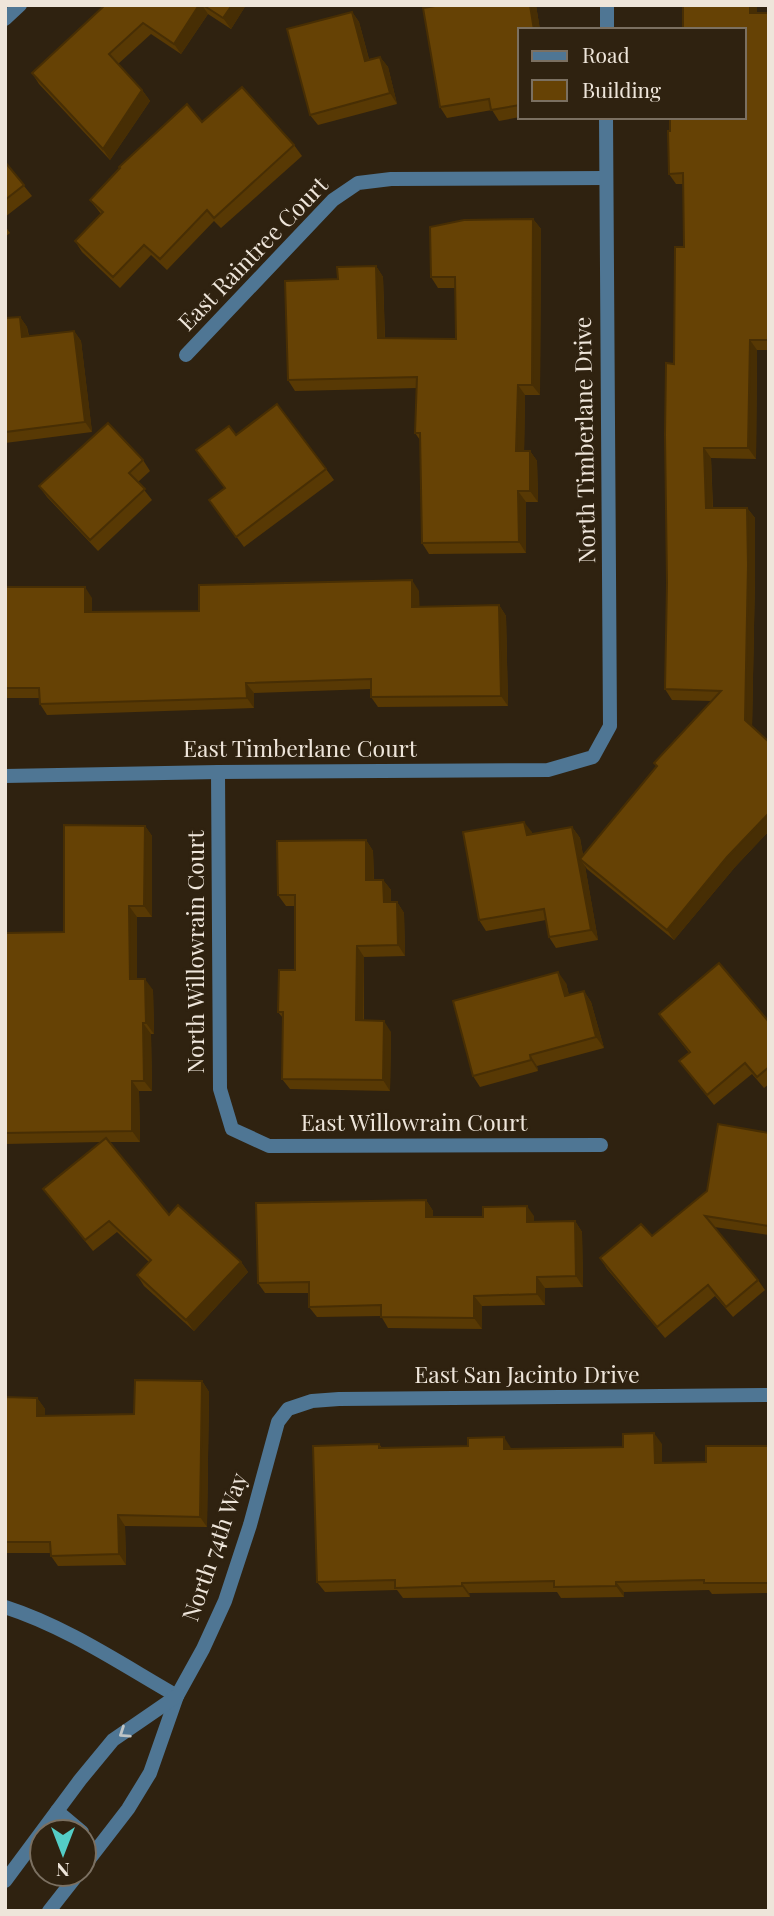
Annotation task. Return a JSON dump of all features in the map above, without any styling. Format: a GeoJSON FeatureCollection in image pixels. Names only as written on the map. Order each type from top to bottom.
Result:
{"type":"FeatureCollection","features":[{"type":"Feature","properties":{"kind":"street"},"geometry":{"type":"LineString","coordinates":[[5,19],[20,5]]}},
{"type":"Feature","properties":{"kind":"street"},"geometry":{"type":"LineString","coordinates":[[607,5],[607,28]]}},
{"type":"Feature","properties":{"kind":"street","name":"North Timberlane Drive"},"geometry":{"type":"LineString","coordinates":[[593,757],[610,726],[606,119]]}},
{"type":"Feature","properties":{"kind":"street","name":"East Raintree Court"},"geometry":{"type":"LineString","coordinates":[[186,355],[333,200],[358,183],[391,179],[605,178]]}},
{"type":"Feature","properties":{"kind":"street","name":"East Timberlane Court"},"geometry":{"type":"LineString","coordinates":[[5,776],[548,770],[593,757]]}},
{"type":"Feature","properties":{"kind":"street","name":"North Willowrain Court"},"geometry":{"type":"LineString","coordinates":[[218,772],[220,1089],[232,1129]]}},
{"type":"Feature","properties":{"kind":"street","name":"East Willowrain Court"},"geometry":{"type":"LineString","coordinates":[[232,1129],[269,1146],[601,1145]]}},
{"type":"Feature","properties":{"kind":"street","name":"East San Jacinto Drive"},"geometry":{"type":"LineString","coordinates":[[288,1409],[312,1401],[339,1399],[769,1395]]}},
{"type":"Feature","properties":{"kind":"street","name":"North 74th Way"},"geometry":{"type":"LineString","coordinates":[[99,1847],[128,1810],[150,1773],[177,1696],[225,1601],[250,1525],[278,1422],[288,1409]]}},
{"type":"Feature","properties":{"kind":"street"},"geometry":{"type":"LineString","coordinates":[[5,1606],[69,1633],[177,1696]]}},
{"type":"Feature","properties":{"kind":"street","name":"North 74th Way"},"geometry":{"type":"LineString","coordinates":[[5,1881],[113,1740],[177,1696]]}},
{"type":"Feature","properties":{"kind":"street"},"geometry":{"type":"LineString","coordinates":[[57,1811],[65,1818]]}},
{"type":"Feature","properties":{"kind":"street"},"geometry":{"type":"LineString","coordinates":[[49,1911],[67,1888]]}},
{"type":"Feature","properties":{"kind":"building"},"geometry":{"type":"Polygon","coordinates":[[[105,5],[199,5],[174,44],[143,23],[109,54],[142,90],[103,149],[32,73],[105,5]]]}},
{"type":"Feature","properties":{"kind":"building"},"geometry":{"type":"Polygon","coordinates":[[[203,5],[232,5],[223,18],[203,5]]]}},
{"type":"Feature","properties":{"kind":"building"},"geometry":{"type":"Polygon","coordinates":[[[441,5],[530,5],[534,28],[518,28],[518,105],[491,110],[489,99],[440,107],[423,8],[441,5]]]}},
{"type":"Feature","properties":{"kind":"building"},"geometry":{"type":"Polygon","coordinates":[[[683,5],[750,5],[750,13],[769,13],[769,340],[750,340],[748,448],[704,448],[706,508],[747,508],[745,720],[769,742],[769,813],[727,857],[667,930],[580,859],[657,766],[654,763],[721,691],[665,689],[666,363],[674,364],[675,247],[684,247],[683,173],[669,174],[668,131],[670,119],[746,119],[746,28],[683,28],[683,5]]]}},
{"type":"Feature","properties":{"kind":"building"},"geometry":{"type":"Polygon","coordinates":[[[352,12],[365,61],[380,57],[390,93],[310,115],[287,29],[352,12]]]}},
{"type":"Feature","properties":{"kind":"building"},"geometry":{"type":"Polygon","coordinates":[[[242,87],[294,145],[214,218],[207,210],[160,259],[144,245],[113,277],[75,241],[103,212],[90,200],[119,167],[187,104],[202,122],[242,87]]]}},
{"type":"Feature","properties":{"kind":"building"},"geometry":{"type":"Polygon","coordinates":[[[5,162],[24,185],[5,200],[5,162]]]}},
{"type":"Feature","properties":{"kind":"building"},"geometry":{"type":"Polygon","coordinates":[[[533,219],[532,385],[518,385],[516,451],[530,451],[530,491],[518,491],[519,542],[422,543],[420,433],[415,433],[417,377],[288,380],[285,281],[338,279],[337,267],[376,266],[378,338],[456,339],[455,277],[431,277],[430,227],[464,220],[533,219]]]}},
{"type":"Feature","properties":{"kind":"building"},"geometry":{"type":"Polygon","coordinates":[[[20,317],[22,337],[74,331],[85,422],[5,432],[5,318],[20,317]]]}},
{"type":"Feature","properties":{"kind":"building"},"geometry":{"type":"Polygon","coordinates":[[[277,404],[326,469],[236,537],[209,500],[225,488],[196,450],[229,426],[236,435],[277,404]]]}},
{"type":"Feature","properties":{"kind":"building"},"geometry":{"type":"Polygon","coordinates":[[[108,423],[143,460],[129,473],[145,489],[90,540],[39,486],[108,423]]]}},
{"type":"Feature","properties":{"kind":"building"},"geometry":{"type":"Polygon","coordinates":[[[412,580],[412,607],[499,605],[501,696],[371,697],[371,679],[246,683],[247,698],[40,704],[39,688],[5,688],[5,587],[85,587],[85,612],[199,611],[199,585],[412,580]]]}},
{"type":"Feature","properties":{"kind":"building"},"geometry":{"type":"Polygon","coordinates":[[[524,822],[527,835],[572,827],[591,930],[549,937],[544,909],[479,920],[463,832],[524,822]]]}},
{"type":"Feature","properties":{"kind":"building"},"geometry":{"type":"Polygon","coordinates":[[[64,825],[145,826],[144,906],[129,906],[130,979],[145,979],[144,1081],[132,1081],[132,1131],[5,1133],[5,933],[64,932],[64,825]]]}},
{"type":"Feature","properties":{"kind":"building"},"geometry":{"type":"Polygon","coordinates":[[[366,840],[366,880],[383,880],[384,902],[397,902],[398,945],[357,946],[356,1020],[384,1021],[383,1080],[282,1079],[283,1012],[278,1012],[279,970],[295,970],[295,895],[278,895],[277,841],[366,840]]]}},
{"type":"Feature","properties":{"kind":"building"},"geometry":{"type":"Polygon","coordinates":[[[719,963],[769,1022],[769,1067],[757,1077],[745,1063],[707,1095],[679,1061],[690,1052],[659,1014],[719,963]]]}},
{"type":"Feature","properties":{"kind":"building"},"geometry":{"type":"Polygon","coordinates":[[[558,972],[565,996],[584,991],[596,1037],[530,1055],[531,1060],[473,1076],[453,1001],[558,972]]]}},
{"type":"Feature","properties":{"kind":"building"},"geometry":{"type":"Polygon","coordinates":[[[718,1124],[769,1133],[769,1226],[705,1216],[758,1280],[726,1307],[708,1285],[657,1327],[600,1258],[641,1224],[652,1236],[707,1191],[718,1124]]]}},
{"type":"Feature","properties":{"kind":"building"},"geometry":{"type":"Polygon","coordinates":[[[106,1138],[169,1215],[178,1205],[241,1262],[186,1320],[137,1275],[151,1260],[109,1221],[85,1240],[43,1189],[106,1138]]]}},
{"type":"Feature","properties":{"kind":"building"},"geometry":{"type":"Polygon","coordinates":[[[426,1200],[426,1217],[483,1217],[483,1207],[527,1206],[527,1222],[575,1221],[576,1276],[537,1277],[537,1294],[474,1296],[474,1318],[381,1317],[381,1305],[309,1307],[309,1282],[258,1283],[256,1203],[426,1200]]]}},
{"type":"Feature","properties":{"kind":"building"},"geometry":{"type":"Polygon","coordinates":[[[135,1380],[202,1381],[200,1517],[118,1515],[119,1554],[51,1556],[50,1542],[5,1542],[5,1397],[37,1398],[37,1416],[134,1414],[135,1380]]]}},
{"type":"Feature","properties":{"kind":"building"},"geometry":{"type":"Polygon","coordinates":[[[654,1433],[655,1463],[706,1462],[706,1446],[769,1446],[769,1583],[704,1583],[704,1580],[616,1582],[616,1586],[554,1587],[554,1581],[395,1588],[395,1580],[317,1582],[313,1446],[468,1446],[468,1438],[504,1437],[504,1449],[623,1447],[623,1434],[654,1433]]]}}]}
